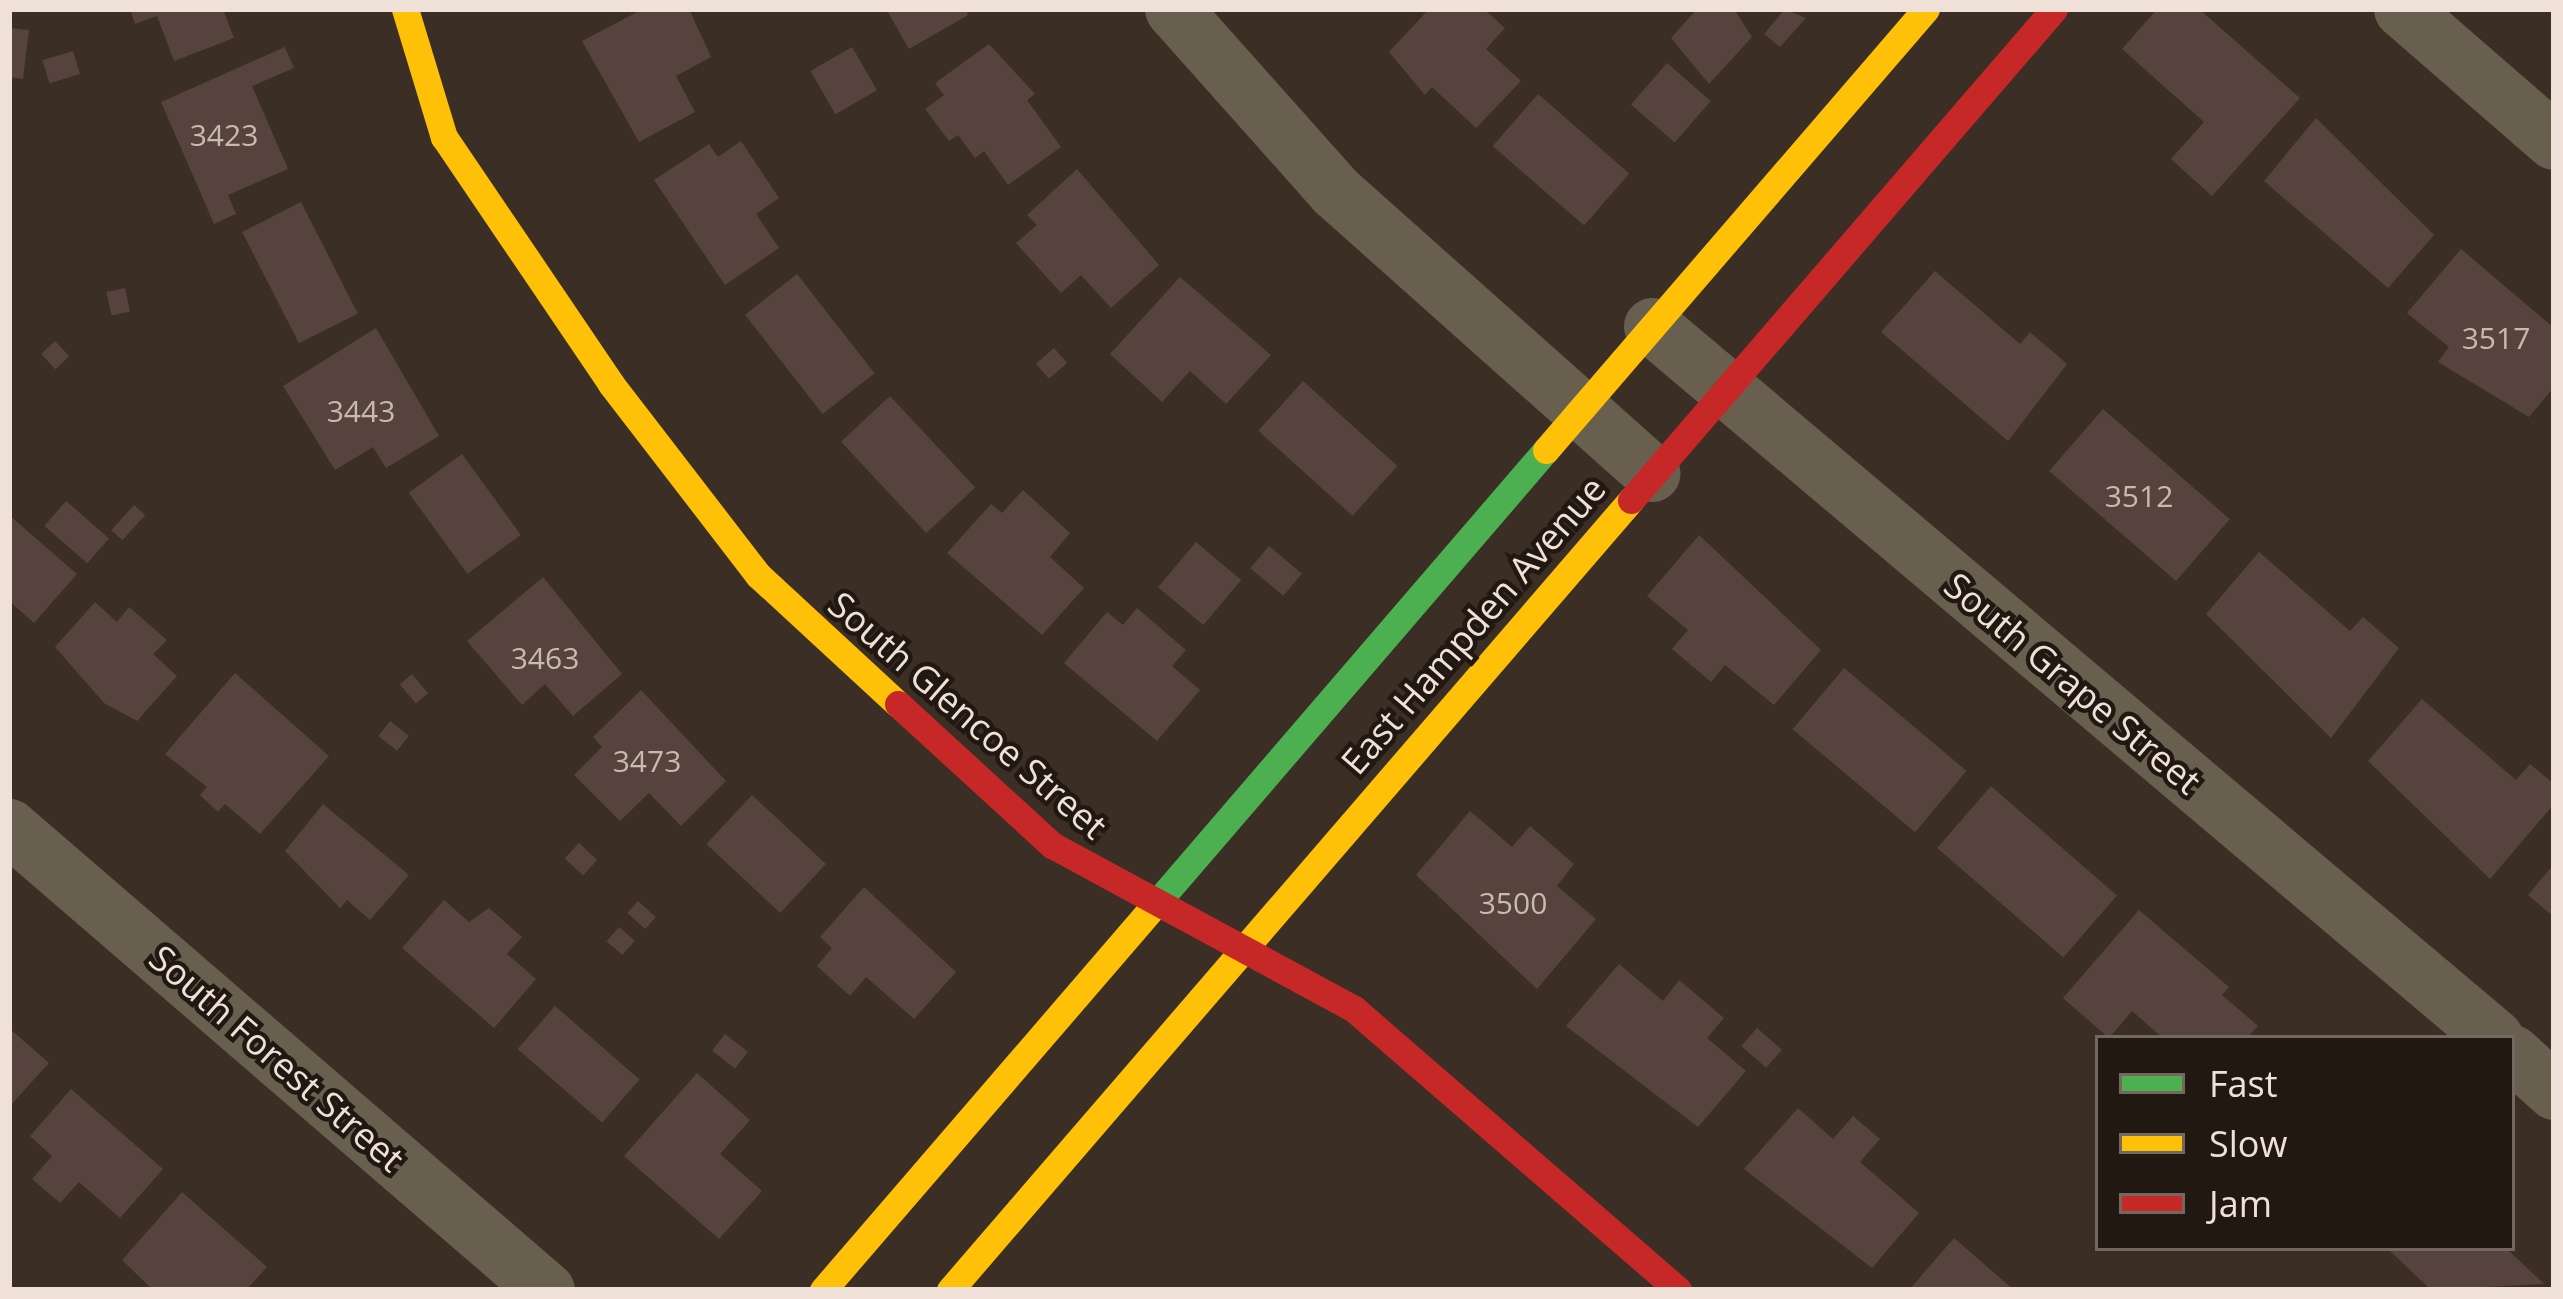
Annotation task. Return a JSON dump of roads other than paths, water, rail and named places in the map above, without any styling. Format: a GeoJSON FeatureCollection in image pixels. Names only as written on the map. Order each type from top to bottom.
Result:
{"type":"FeatureCollection","features":[{"type":"Feature","properties":{"kind":"main road","name":"South Glencoe Street"},"geometry":{"type":"LineString","coordinates":[[405,9],[444,137],[611,384],[758,575],[1052,845],[1155,904],[1247,943],[1354,1009],[1678,1290]]}},
{"type":"Feature","properties":{"kind":"main road","name":"East Hampden Avenue"},"geometry":{"type":"LineString","coordinates":[[824,1290],[1925,9]]}},
{"type":"Feature","properties":{"kind":"main road","name":"East Hampden Avenue"},"geometry":{"type":"LineString","coordinates":[[950,1290],[2054,9]]}},
{"type":"Feature","properties":{"kind":"street"},"geometry":{"type":"LineString","coordinates":[[1173,9],[1335,190],[1651,473]]}},
{"type":"Feature","properties":{"kind":"street"},"geometry":{"type":"LineString","coordinates":[[2402,9],[2554,141]]}},
{"type":"Feature","properties":{"kind":"street","name":"South Grape Street"},"geometry":{"type":"LineString","coordinates":[[1652,326],[2491,1035]]}},
{"type":"Feature","properties":{"kind":"street","name":"South Forest Street"},"geometry":{"type":"LineString","coordinates":[[9,827],[546,1290]]}},
{"type":"Feature","properties":{"kind":"street"},"geometry":{"type":"LineString","coordinates":[[2515,1055],[2554,1091]]}}]}
